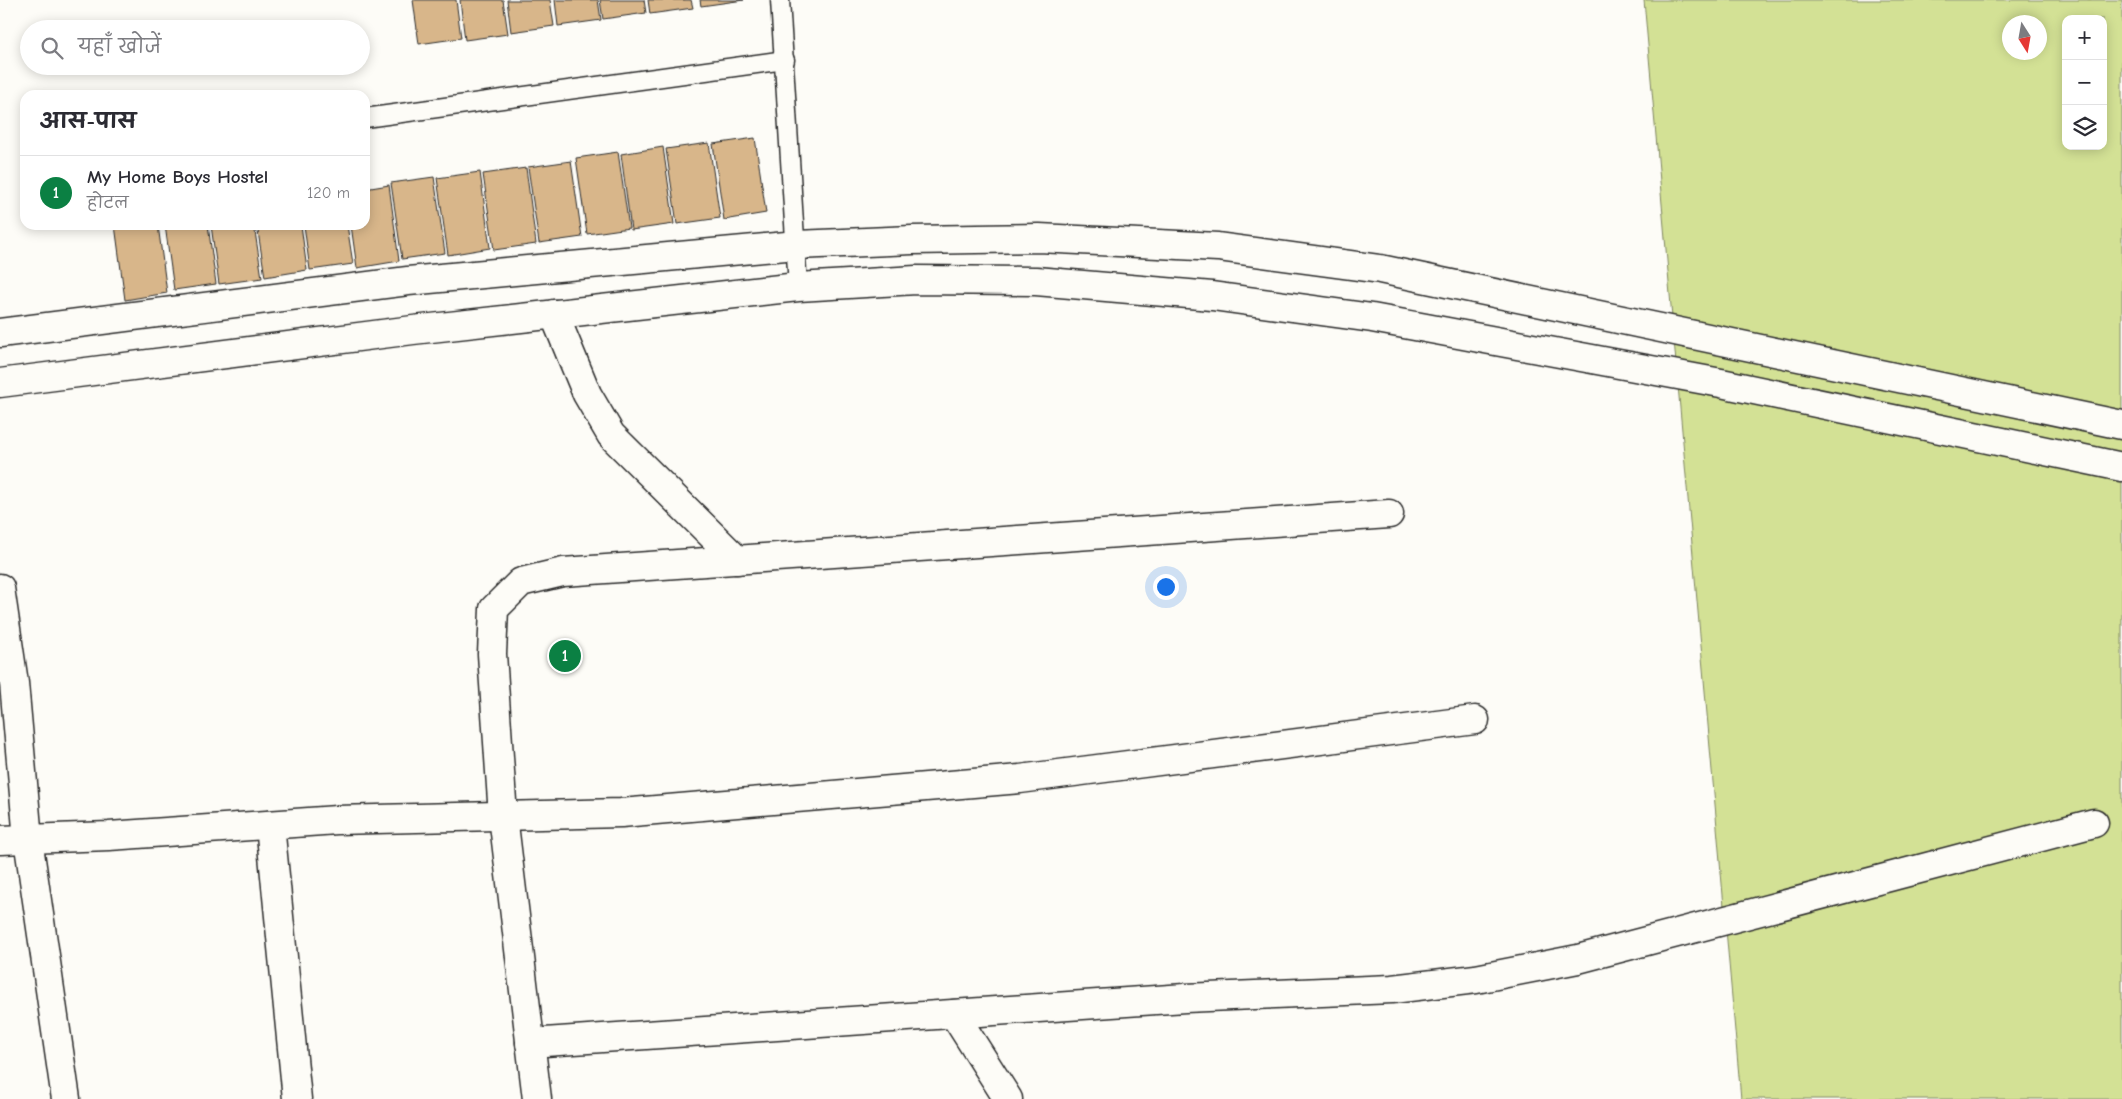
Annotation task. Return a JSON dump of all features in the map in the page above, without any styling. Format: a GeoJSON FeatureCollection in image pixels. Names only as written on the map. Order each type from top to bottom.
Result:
{"type":"FeatureCollection","features":[{"type":"Feature","properties":{"kind":"street"},"geometry":{"type":"LineString","coordinates":[[0,333],[408,281],[797,245],[912,240],[1039,238],[1218,246],[1380,269],[2122,424]]}},
{"type":"Feature","properties":{"kind":"street"},"geometry":{"type":"LineString","coordinates":[[0,383],[554,314],[798,287],[916,280],[1036,281],[1231,298],[1372,318],[1711,382],[2122,467]]}},
{"type":"Feature","properties":{"kind":"street"},"geometry":{"type":"LineString","coordinates":[[554,314],[587,394],[611,435],[737,560]]}},
{"type":"Feature","properties":{"kind":"street"},"geometry":{"type":"LineString","coordinates":[[537,1099],[504,816],[492,654],[494,609],[521,582],[563,572],[1389,514]]}},
{"type":"Feature","properties":{"kind":"street"},"geometry":{"type":"LineString","coordinates":[[0,588],[14,684],[28,839],[66,1099]]}},
{"type":"Feature","properties":{"kind":"street"},"geometry":{"type":"LineString","coordinates":[[0,840],[109,836],[337,820],[621,813],[1020,778],[1475,720]]}},
{"type":"Feature","properties":{"kind":"street"},"geometry":{"type":"LineString","coordinates":[[530,1043],[1185,998],[1392,989],[1476,979],[1578,959],[2094,823]]}},
{"type":"Feature","properties":{"kind":"street"},"geometry":{"type":"LineString","coordinates":[[270,825],[297,1099]]}},
{"type":"Feature","properties":{"kind":"street"},"geometry":{"type":"LineString","coordinates":[[954,1014],[1008,1099]]}},
{"type":"Feature","properties":{"kind":"lane"},"geometry":{"type":"LineString","coordinates":[[780,0],[797,245],[798,287]]}},
{"type":"Feature","properties":{"kind":"lane"},"geometry":{"type":"LineString","coordinates":[[370,117],[784,60]]}},
{"type":"Feature","properties":{"kind":"green space"},"geometry":{"type":"Polygon","coordinates":[[[1644,0],[2122,0],[2122,1099],[1741,1099],[1644,0]]]}},
{"type":"Feature","properties":{"kind":"building"},"geometry":{"type":"Polygon","coordinates":[[[413,0],[456,0],[461,38],[419,44],[413,0]]]}},
{"type":"Feature","properties":{"kind":"building"},"geometry":{"type":"Polygon","coordinates":[[[460,0],[503,0],[508,34],[465,40],[460,0]]]}},
{"type":"Feature","properties":{"kind":"building"},"geometry":{"type":"Polygon","coordinates":[[[507,0],[550,0],[554,26],[511,32],[507,0]]]}},
{"type":"Feature","properties":{"kind":"building"},"geometry":{"type":"Polygon","coordinates":[[[555,0],[598,0],[601,20],[558,26],[555,0]]]}},
{"type":"Feature","properties":{"kind":"building"},"geometry":{"type":"Polygon","coordinates":[[[600,0],[644,0],[646,13],[603,19],[600,0]]]}},
{"type":"Feature","properties":{"kind":"building"},"geometry":{"type":"Polygon","coordinates":[[[648,0],[691,0],[693,8],[650,14],[648,0]]]}},
{"type":"Feature","properties":{"kind":"building"},"geometry":{"type":"Polygon","coordinates":[[[700,0],[744,0],[701,6],[700,0]]]}},
{"type":"Feature","properties":{"kind":"building"},"geometry":{"type":"Polygon","coordinates":[[[755,138],[766,213],[724,220],[713,144],[755,138]]]}},
{"type":"Feature","properties":{"kind":"building"},"geometry":{"type":"Polygon","coordinates":[[[709,143],[720,218],[677,224],[666,149],[709,143]]]}},
{"type":"Feature","properties":{"kind":"building"},"geometry":{"type":"Polygon","coordinates":[[[663,147],[674,224],[631,230],[621,154],[663,147]]]}},
{"type":"Feature","properties":{"kind":"building"},"geometry":{"type":"Polygon","coordinates":[[[618,152],[629,228],[587,234],[576,158],[618,152]]]}},
{"type":"Feature","properties":{"kind":"building"},"geometry":{"type":"Polygon","coordinates":[[[571,161],[582,237],[539,243],[528,167],[571,161]]]}},
{"type":"Feature","properties":{"kind":"building"},"geometry":{"type":"Polygon","coordinates":[[[526,168],[536,244],[494,250],[483,174],[526,168]]]}},
{"type":"Feature","properties":{"kind":"building"},"geometry":{"type":"Polygon","coordinates":[[[480,172],[490,248],[448,255],[437,178],[480,172]]]}},
{"type":"Feature","properties":{"kind":"building"},"geometry":{"type":"Polygon","coordinates":[[[434,177],[445,253],[402,259],[391,183],[434,177]]]}},
{"type":"Feature","properties":{"kind":"building"},"geometry":{"type":"Polygon","coordinates":[[[389,185],[399,261],[357,268],[352,230],[370,230],[370,188],[389,185]]]}},
{"type":"Feature","properties":{"kind":"building"},"geometry":{"type":"Polygon","coordinates":[[[116,230],[159,230],[167,293],[125,300],[116,230]]]}},
{"type":"Feature","properties":{"kind":"building"},"geometry":{"type":"Polygon","coordinates":[[[166,230],[209,230],[216,284],[174,290],[166,230]]]}},
{"type":"Feature","properties":{"kind":"building"},"geometry":{"type":"Polygon","coordinates":[[[212,230],[255,230],[262,278],[219,284],[212,230]]]}},
{"type":"Feature","properties":{"kind":"building"},"geometry":{"type":"Polygon","coordinates":[[[258,230],[302,230],[307,270],[265,277],[258,230]]]}},
{"type":"Feature","properties":{"kind":"building"},"geometry":{"type":"Polygon","coordinates":[[[305,230],[348,230],[353,264],[310,270],[305,230]]]}},
{"type":"Feature","properties":{"kind":"place","name":"My Home Boys Hostel"},"geometry":{"type":"Point","coordinates":[565,656]}}]}
